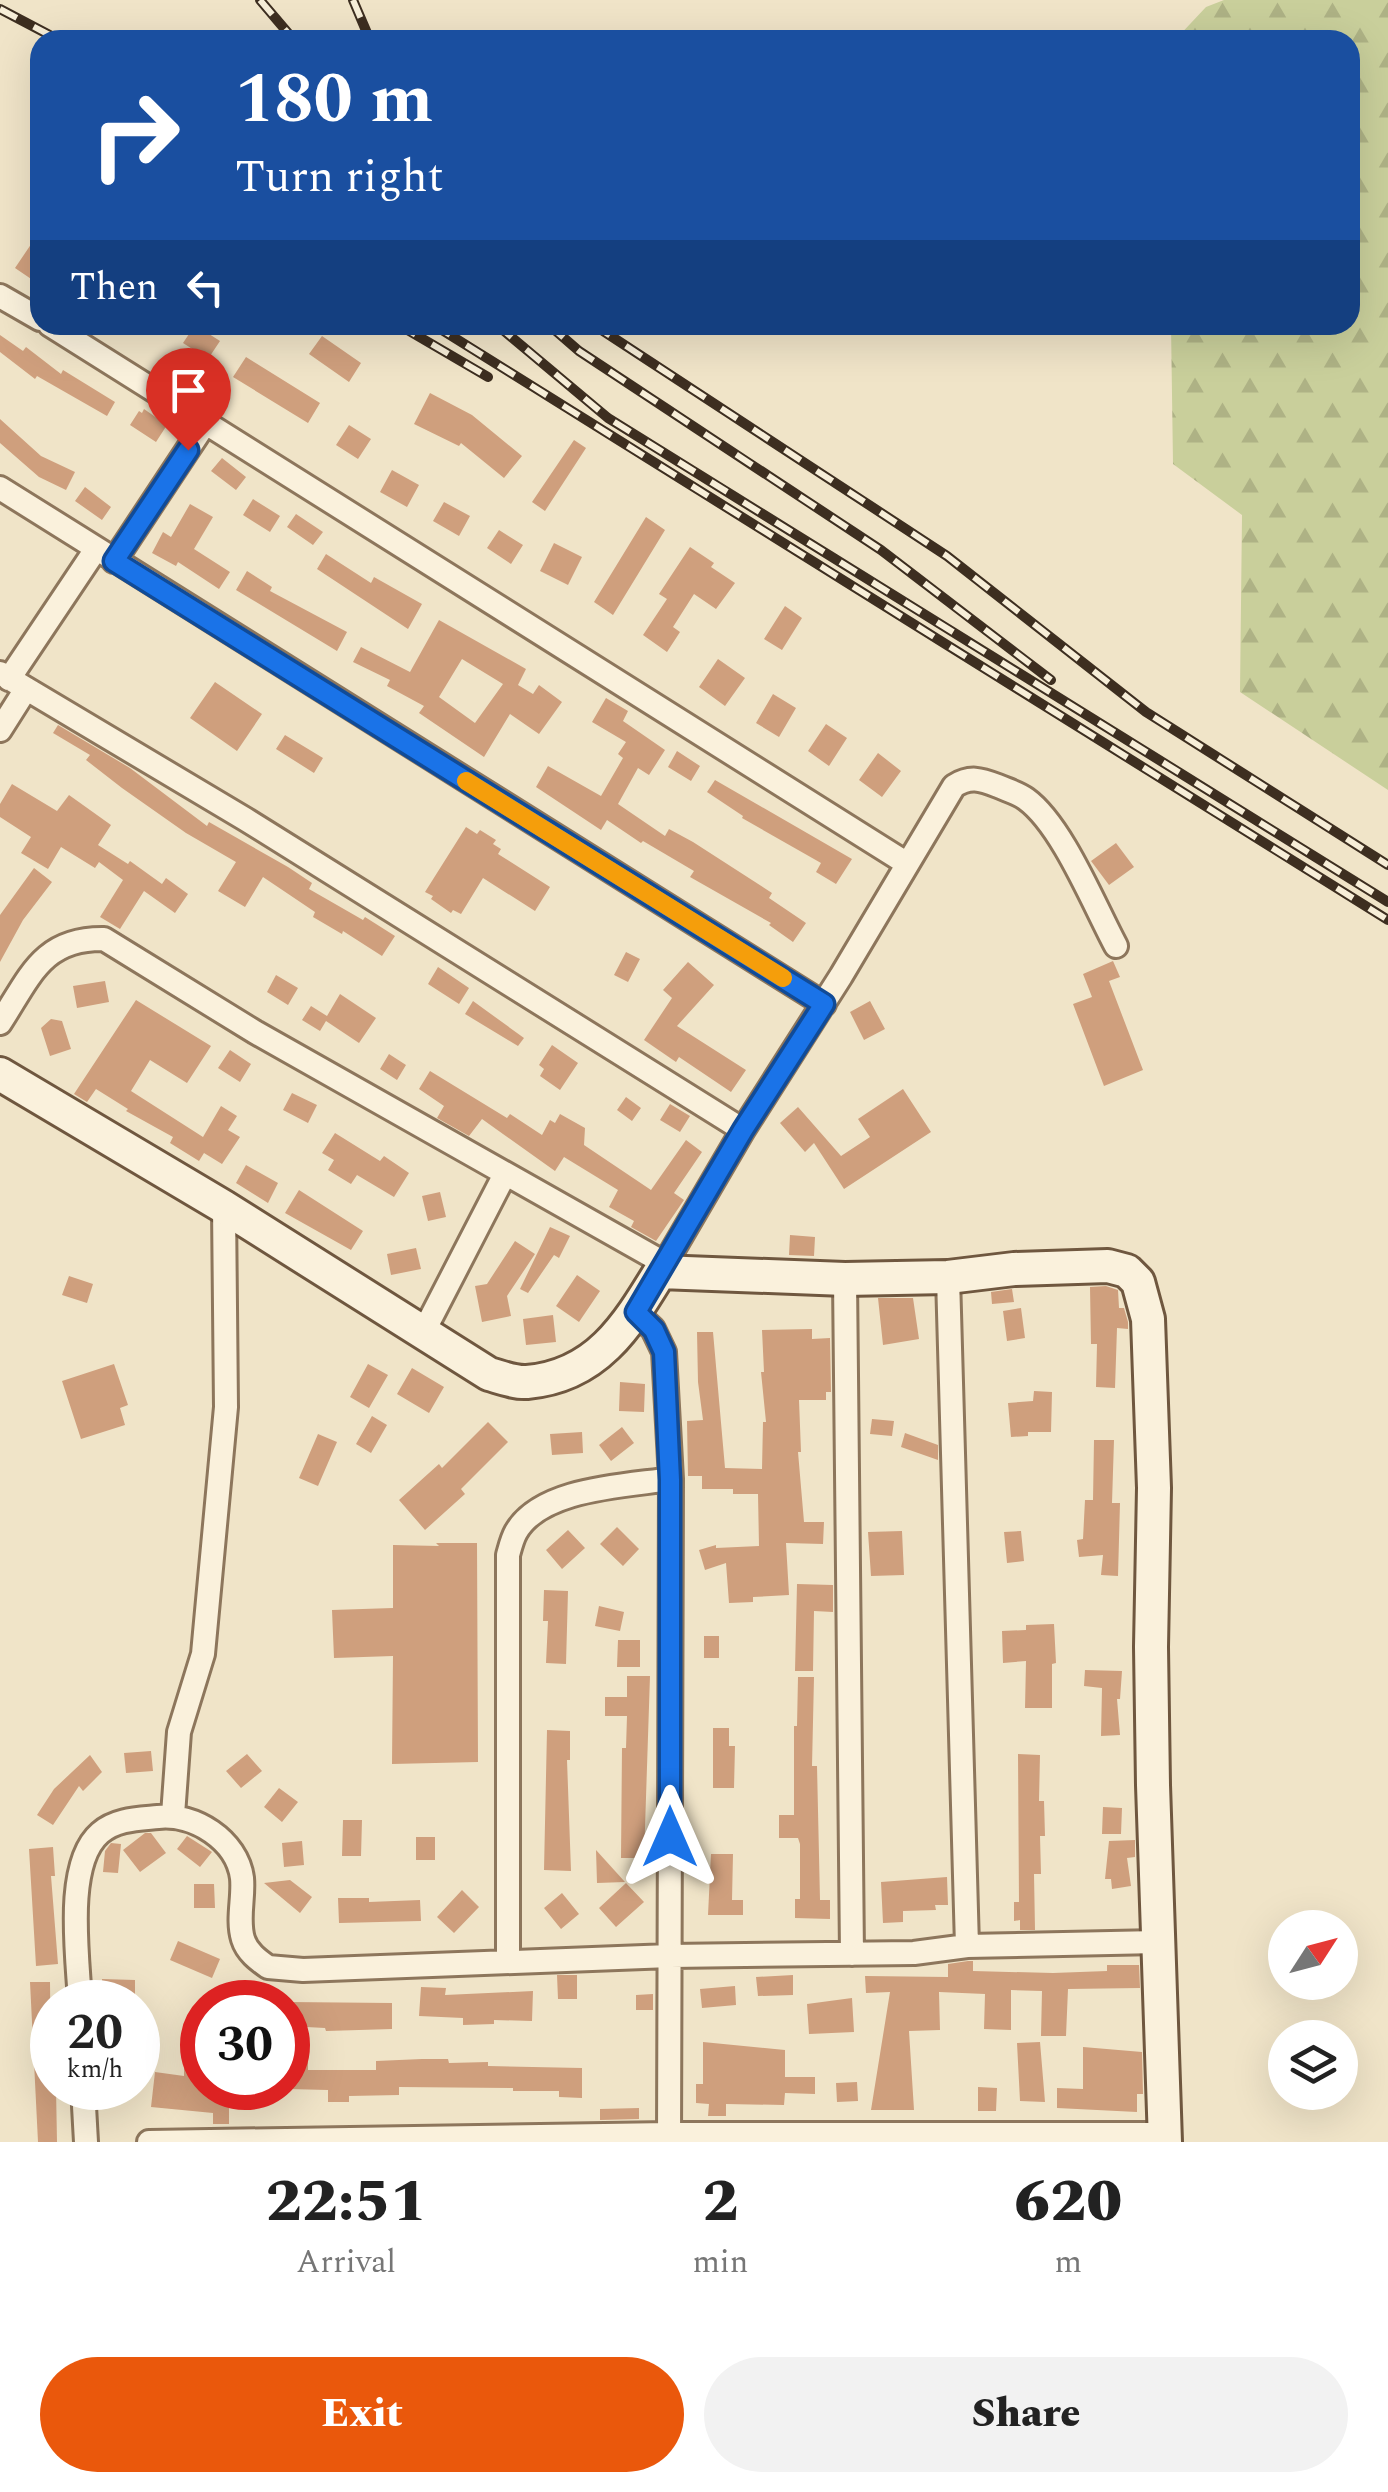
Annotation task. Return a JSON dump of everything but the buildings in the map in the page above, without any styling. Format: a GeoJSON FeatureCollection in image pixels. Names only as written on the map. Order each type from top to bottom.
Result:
{"type":"FeatureCollection","features":[{"type":"Feature","properties":{"kind":"street"},"geometry":{"type":"LineString","coordinates":[[0,296],[30,313]]}},
{"type":"Feature","properties":{"kind":"street"},"geometry":{"type":"LineString","coordinates":[[66,335],[906,863]]}},
{"type":"Feature","properties":{"kind":"street"},"geometry":{"type":"LineString","coordinates":[[0,730],[12,680],[206,422]]}},
{"type":"Feature","properties":{"kind":"street"},"geometry":{"type":"LineString","coordinates":[[0,488],[824,1004]]}},
{"type":"Feature","properties":{"kind":"street"},"geometry":{"type":"LineString","coordinates":[[12,680],[245,819],[743,1130]]}},
{"type":"Feature","properties":{"kind":"street"},"geometry":{"type":"LineString","coordinates":[[0,1074],[224,1208],[488,1374],[524,1383],[560,1374],[592,1360],[616,1340],[954,786],[966,779],[979,779],[1024,798],[1040,812],[1055,832],[1116,946]]}},
{"type":"Feature","properties":{"kind":"street"},"geometry":{"type":"LineString","coordinates":[[0,1023],[38,964],[58,947],[79,938],[104,939],[255,1032],[662,1268],[845,1279],[1108,1266],[1126,1271],[1138,1282],[1148,1319],[1154,1488],[1151,1647],[1165,2138],[149,2142]]}},
{"type":"Feature","properties":{"kind":"street"},"geometry":{"type":"LineString","coordinates":[[423,1334],[505,1174]]}},
{"type":"Feature","properties":{"kind":"street"},"geometry":{"type":"LineString","coordinates":[[173,1815],[179,1732],[202,1654],[224,1426],[224,1208]]}},
{"type":"Feature","properties":{"kind":"street"},"geometry":{"type":"LineString","coordinates":[[948,1276],[968,1946]]}},
{"type":"Feature","properties":{"kind":"street"},"geometry":{"type":"LineString","coordinates":[[845,1279],[852,1954]]}},
{"type":"Feature","properties":{"kind":"street"},"geometry":{"type":"LineString","coordinates":[[636,1312],[654,1330],[664,1352],[670,1480],[669,2138]]}},
{"type":"Feature","properties":{"kind":"street"},"geometry":{"type":"LineString","coordinates":[[508,1960],[508,1555],[516,1532],[533,1513],[553,1502],[580,1493],[670,1480]]}},
{"type":"Feature","properties":{"kind":"street"},"geometry":{"type":"LineString","coordinates":[[79,1980],[76,1922],[81,1860],[104,1828],[124,1820],[173,1815],[194,1821],[229,1848],[242,1880],[240,1925],[244,1943],[268,1968],[914,1953],[968,1946],[1158,1942]]}},
{"type":"Feature","properties":{"kind":"street"},"geometry":{"type":"LineString","coordinates":[[84,2110],[86,2142]]}},
{"type":"Feature","properties":{"kind":"green space"},"geometry":{"type":"Polygon","coordinates":[[[1224,0],[1388,0],[1388,790],[1240,692],[1242,515],[1173,464],[1171,335],[1360,335],[1360,30],[1184,30],[1206,7],[1224,0]]]}},
{"type":"Feature","properties":{"kind":"railway"},"geometry":{"type":"LineString","coordinates":[[260,0],[286,30]]}},
{"type":"Feature","properties":{"kind":"railway"},"geometry":{"type":"LineString","coordinates":[[353,0],[366,30]]}},
{"type":"Feature","properties":{"kind":"railway"},"geometry":{"type":"LineString","coordinates":[[0,9],[40,30]]}},
{"type":"Feature","properties":{"kind":"railway"},"geometry":{"type":"LineString","coordinates":[[416,335],[488,377]]}},
{"type":"Feature","properties":{"kind":"railway"},"geometry":{"type":"LineString","coordinates":[[450,335],[1388,920]]}},
{"type":"Feature","properties":{"kind":"railway"},"geometry":{"type":"LineString","coordinates":[[509,335],[608,418],[1388,902]]}},
{"type":"Feature","properties":{"kind":"railway"},"geometry":{"type":"LineString","coordinates":[[561,335],[579,351],[881,550],[1051,680]]}},
{"type":"Feature","properties":{"kind":"railway"},"geometry":{"type":"LineString","coordinates":[[609,335],[947,556],[1146,712],[1388,865]]}},
{"type":"Feature","properties":{"kind":"slow traffic"},"geometry":{"type":"LineString","coordinates":[[466,781],[783,978]]}},
{"type":"Feature","properties":{"kind":"route"},"geometry":{"type":"LineString","coordinates":[[188,450],[114,561],[824,1004],[743,1130],[636,1312],[654,1330],[664,1352],[670,1480],[670,1837]]}}]}
